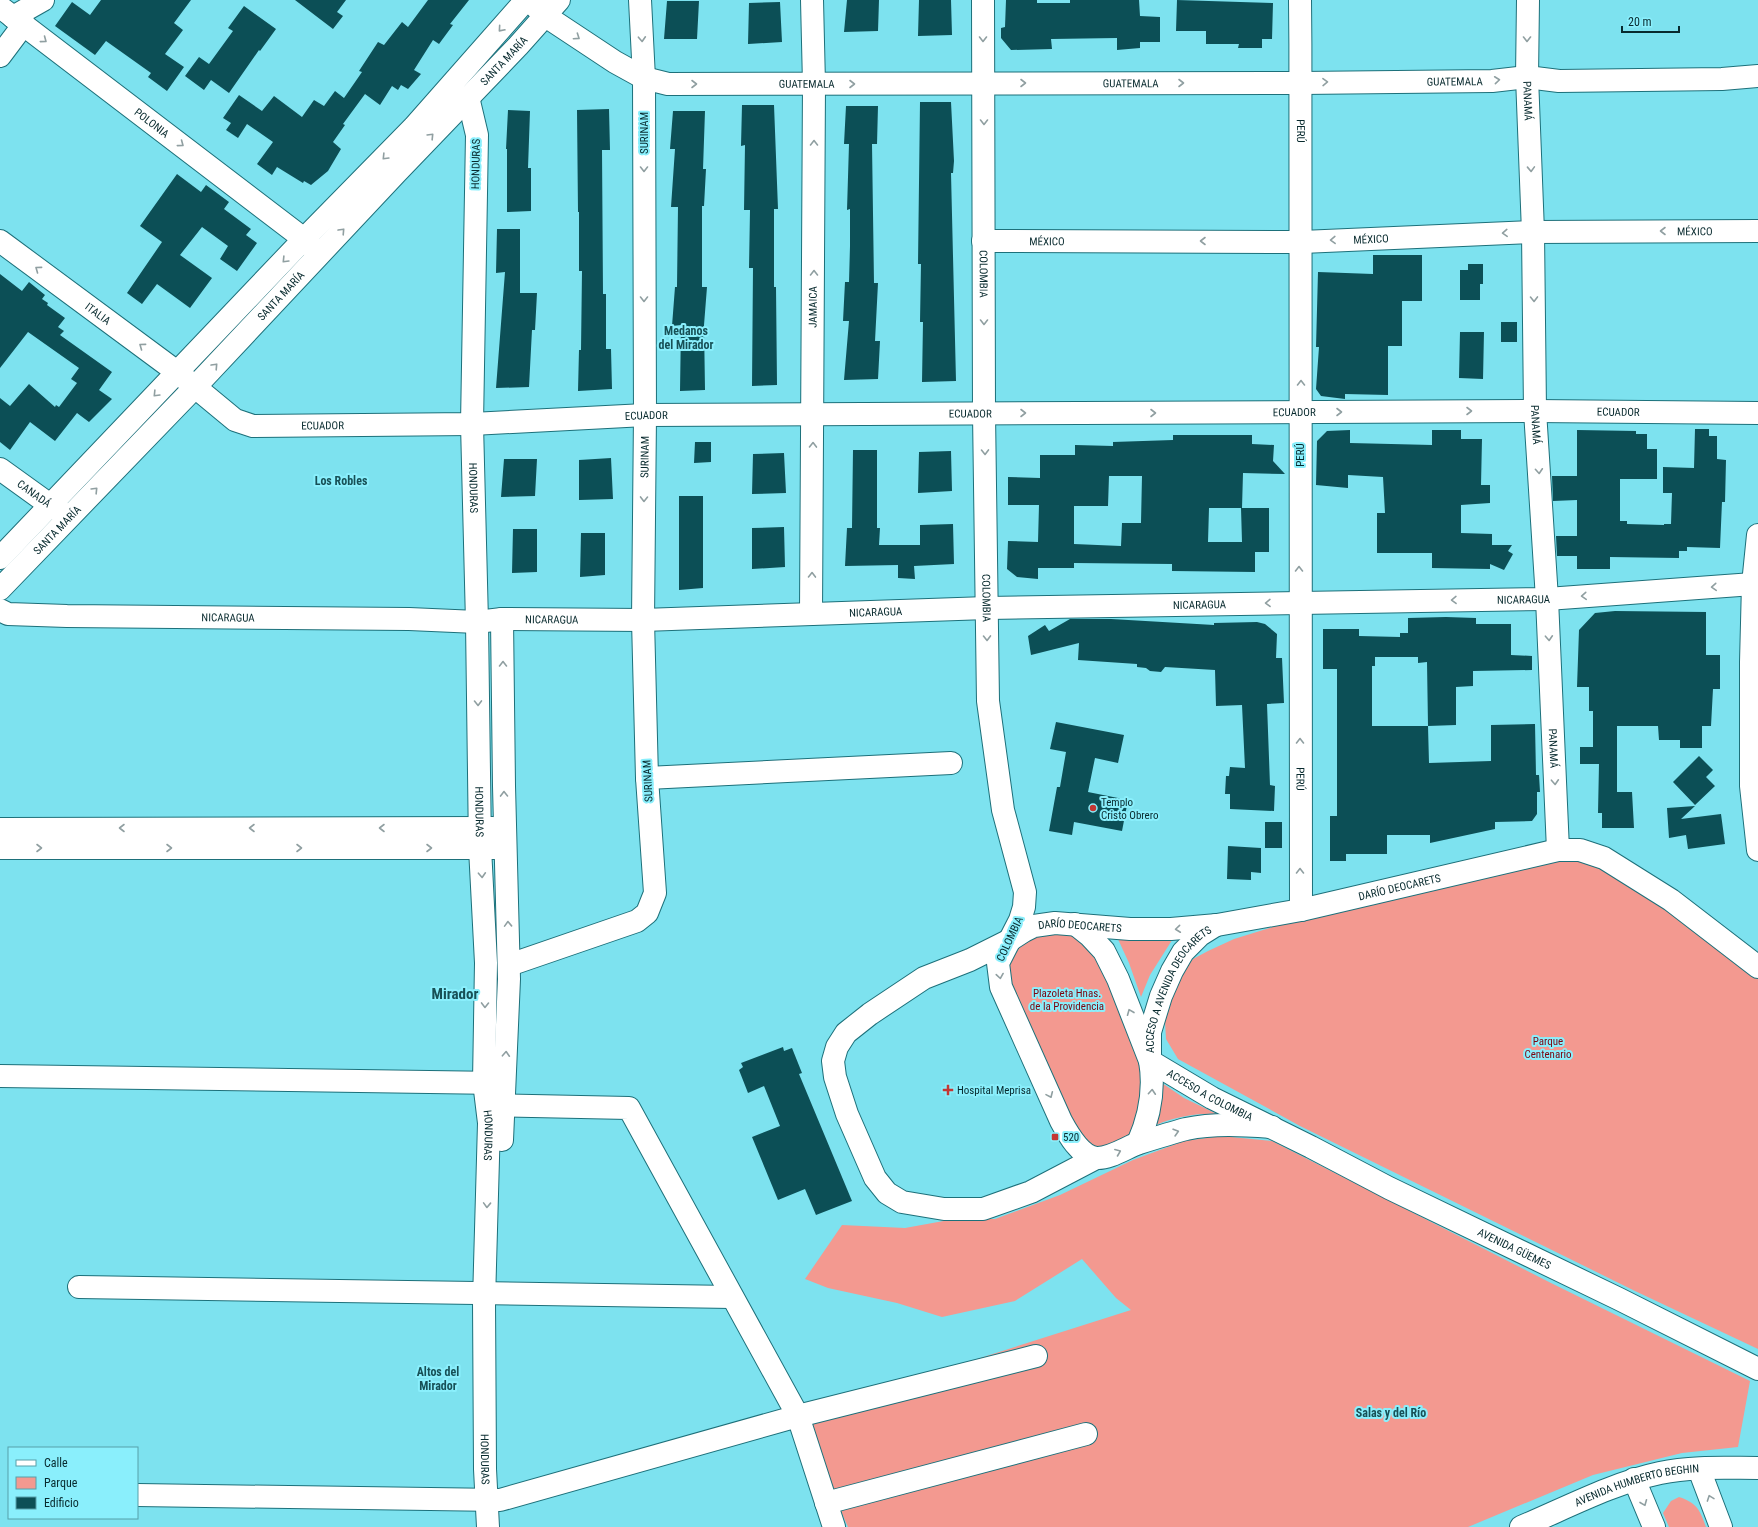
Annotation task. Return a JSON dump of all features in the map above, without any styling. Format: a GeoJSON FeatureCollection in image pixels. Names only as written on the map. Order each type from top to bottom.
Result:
{"type":"FeatureCollection","features":[{"type":"Feature","properties":{"kind":"street"},"geometry":{"type":"LineString","coordinates":[[0,56],[12,16],[43,0]]}},
{"type":"Feature","properties":{"kind":"street","name":"GUATEMALA"},"geometry":{"type":"LineString","coordinates":[[528,0],[552,8],[615,62],[644,78],[668,84],[1301,83],[1492,81],[1527,77],[1567,81],[1722,79],[1758,76]]}},
{"type":"Feature","properties":{"kind":"street","name":"SANTA MARÍA"},"geometry":{"type":"LineString","coordinates":[[0,558],[304,239],[414,127],[528,0]]}},
{"type":"Feature","properties":{"kind":"street","name":"SURINAM"},"geometry":{"type":"LineString","coordinates":[[509,965],[637,921],[647,913],[655,892],[647,778],[643,620],[645,415],[644,78],[640,0]]}},
{"type":"Feature","properties":{"kind":"street","name":"JAMAICA"},"geometry":{"type":"LineString","coordinates":[[811,614],[814,84],[812,0]]}},
{"type":"Feature","properties":{"kind":"street","name":"COLOMBIA"},"geometry":{"type":"LineString","coordinates":[[983,0],[984,413],[988,700],[992,740],[1003,810],[1025,892],[1022,914],[998,963],[1001,986],[1068,1133],[1086,1153],[1096,1158]]}},
{"type":"Feature","properties":{"kind":"street","name":"PERÚ"},"geometry":{"type":"LineString","coordinates":[[1300,0],[1302,242],[1299,602],[1300,910]]}},
{"type":"Feature","properties":{"kind":"street","name":"PANAMÁ"},"geometry":{"type":"LineString","coordinates":[[1528,0],[1527,77],[1533,232],[1535,411],[1547,599],[1558,850]]}},
{"type":"Feature","properties":{"kind":"street","name":"SANTA MARÍA"},"geometry":{"type":"LineString","coordinates":[[0,589],[196,386],[468,97],[518,46],[552,8]]}},
{"type":"Feature","properties":{"kind":"street","name":"POLONIA"},"geometry":{"type":"LineString","coordinates":[[12,16],[304,239],[320,255]]}},
{"type":"Feature","properties":{"kind":"street","name":"HONDURAS"},"geometry":{"type":"LineString","coordinates":[[468,97],[477,135],[472,424],[480,838],[495,1106],[489,1130],[493,1500],[488,1527]]}},
{"type":"Feature","properties":{"kind":"street","name":"MÉXICO"},"geometry":{"type":"LineString","coordinates":[[984,241],[1302,242],[1533,232],[1758,230]]}},
{"type":"Feature","properties":{"kind":"street","name":"ITALIA"},"geometry":{"type":"LineString","coordinates":[[0,241],[196,386]]}},
{"type":"Feature","properties":{"kind":"street","name":"ECUADOR"},"geometry":{"type":"LineString","coordinates":[[196,386],[235,420],[253,426],[472,424],[645,415],[1535,411],[1758,413]]}},
{"type":"Feature","properties":{"kind":"street","name":"CANADÁ"},"geometry":{"type":"LineString","coordinates":[[0,469],[50,506],[70,516]]}},
{"type":"Feature","properties":{"kind":"street"},"geometry":{"type":"LineString","coordinates":[[1758,535],[1753,584],[1754,661],[1751,786],[1758,850]]}},
{"type":"Feature","properties":{"kind":"street","name":"NICARAGUA"},"geometry":{"type":"LineString","coordinates":[[0,610],[8,614],[66,616],[409,619],[477,622],[502,619],[643,620],[987,608],[1547,599],[1753,584]]}},
{"type":"Feature","properties":{"kind":"street","name":"HONDURAS"},"geometry":{"type":"LineString","coordinates":[[494,1083],[509,965],[505,838],[502,619]]}},
{"type":"Feature","properties":{"kind":"street"},"geometry":{"type":"LineString","coordinates":[[647,778],[951,763]]}},
{"type":"Feature","properties":{"kind":"street"},"geometry":{"type":"LineString","coordinates":[[0,829],[505,838]]}},
{"type":"Feature","properties":{"kind":"street"},"geometry":{"type":"LineString","coordinates":[[0,848],[480,838]]}},
{"type":"Feature","properties":{"kind":"street","name":"DARÍO DEOCARETS"},"geometry":{"type":"LineString","coordinates":[[1272,1127],[1238,1125],[1187,1129],[1138,1143],[1115,1154],[1096,1158],[1031,1192],[983,1209],[944,1209],[902,1202],[887,1193],[875,1178],[847,1114],[835,1077],[833,1062],[837,1046],[846,1033],[870,1014],[924,978],[970,960],[1034,926],[1055,923],[1130,929],[1171,929],[1217,925],[1300,910],[1558,850],[1580,850],[1604,858],[1671,900],[1758,967]]}},
{"type":"Feature","properties":{"kind":"street"},"geometry":{"type":"LineString","coordinates":[[1074,924],[1090,936],[1104,951],[1118,979],[1150,1061],[1152,1082],[1151,1105],[1147,1122],[1138,1143]]}},
{"type":"Feature","properties":{"kind":"street","name":"ACCESO A AVENIDA DEOCARETS"},"geometry":{"type":"LineString","coordinates":[[1150,1061],[1150,1032],[1161,996],[1172,971],[1183,952],[1200,935],[1217,925]]}},
{"type":"Feature","properties":{"kind":"street","name":"ACCESO A COLOMBIA"},"geometry":{"type":"LineString","coordinates":[[1150,1061],[1212,1098],[1272,1127]]}},
{"type":"Feature","properties":{"kind":"street"},"geometry":{"type":"LineString","coordinates":[[0,1076],[494,1083]]}},
{"type":"Feature","properties":{"kind":"street"},"geometry":{"type":"LineString","coordinates":[[495,1106],[629,1108],[798,1416],[834,1527]]}},
{"type":"Feature","properties":{"kind":"street","name":"AVENIDA GÜEMES"},"geometry":{"type":"LineString","coordinates":[[1272,1127],[1389,1188],[1619,1299],[1758,1369]]}},
{"type":"Feature","properties":{"kind":"street"},"geometry":{"type":"LineString","coordinates":[[79,1287],[732,1297]]}},
{"type":"Feature","properties":{"kind":"street"},"geometry":{"type":"LineString","coordinates":[[138,1495],[493,1500],[798,1416],[1036,1356]]}},
{"type":"Feature","properties":{"kind":"street"},"geometry":{"type":"LineString","coordinates":[[826,1503],[1086,1434]]}},
{"type":"Feature","properties":{"kind":"street","name":"AVENIDA HUMBERTO BEGHIN"},"geometry":{"type":"LineString","coordinates":[[1521,1527],[1634,1479],[1662,1472],[1699,1469],[1758,1468]]}},
{"type":"Feature","properties":{"kind":"street"},"geometry":{"type":"LineString","coordinates":[[1699,1469],[1721,1527]]}},
{"type":"Feature","properties":{"kind":"street"},"geometry":{"type":"LineString","coordinates":[[1634,1479],[1654,1527]]}},
{"type":"Feature","properties":{"kind":"street","name":"HONDURAS"},"geometry":{"type":"LineString","coordinates":[[493,1500],[502,1527]]}},
{"type":"Feature","properties":{"kind":"green space","name":"Parque Centenario"},"geometry":{"type":"Polygon","coordinates":[[[1564,860],[1594,864],[1660,905],[1758,979],[1758,1349],[1635,1291],[1300,1126],[1178,1059],[1166,1039],[1165,1021],[1169,1003],[1183,972],[1193,959],[1234,939],[1298,919],[1564,860]]]}},
{"type":"Feature","properties":{"kind":"green space","name":"Plazoleta Hnas. de la Providencia"},"geometry":{"type":"Polygon","coordinates":[[[1024,931],[1090,936],[1150,1061],[1138,1143],[1086,1153],[1001,987],[1010,940],[1024,931]]]}},
{"type":"Feature","properties":{"kind":"green space"},"geometry":{"type":"Polygon","coordinates":[[[1117,937],[1174,937],[1150,975],[1141,997],[1129,963],[1117,937]]]}},
{"type":"Feature","properties":{"kind":"green space"},"geometry":{"type":"Polygon","coordinates":[[[1162,1083],[1184,1098],[1217,1114],[1186,1116],[1156,1125],[1163,1096],[1162,1083]]]}},
{"type":"Feature","properties":{"kind":"green space"},"geometry":{"type":"Polygon","coordinates":[[[1221,1136],[1272,1141],[1551,1283],[1750,1381],[1738,1447],[1682,1453],[1593,1475],[1468,1527],[848,1527],[798,1416],[1131,1310],[1116,1298],[1082,1259],[1015,1301],[942,1317],[897,1303],[828,1288],[805,1279],[842,1225],[905,1228],[960,1218],[995,1219],[1060,1195],[1133,1160],[1184,1141],[1221,1136]]]}},
{"type":"Feature","properties":{"kind":"green space"},"geometry":{"type":"Polygon","coordinates":[[[1679,1497],[1690,1502],[1697,1508],[1706,1527],[1669,1527],[1663,1513],[1671,1501],[1679,1497]]]}},
{"type":"Feature","properties":{"kind":"building"},"geometry":{"type":"Polygon","coordinates":[[[101,0],[191,0],[174,23],[183,30],[165,54],[184,67],[167,91],[148,77],[151,73],[106,41],[95,55],[55,26],[72,2],[90,15],[101,0]]]}},
{"type":"Feature","properties":{"kind":"building"},"geometry":{"type":"Polygon","coordinates":[[[295,0],[346,0],[337,12],[343,16],[333,29],[295,0]]]}},
{"type":"Feature","properties":{"kind":"building"},"geometry":{"type":"Polygon","coordinates":[[[428,0],[469,0],[450,24],[453,25],[439,44],[433,40],[414,70],[421,74],[408,89],[401,85],[398,90],[392,86],[380,105],[365,94],[343,124],[345,125],[333,142],[341,149],[328,171],[311,185],[304,181],[303,183],[277,167],[272,175],[257,164],[273,142],[247,124],[238,138],[226,130],[231,123],[223,118],[239,95],[262,111],[274,96],[302,117],[314,100],[324,106],[335,91],[344,98],[362,72],[359,71],[378,42],[384,45],[402,22],[408,27],[428,0]]]}},
{"type":"Feature","properties":{"kind":"building"},"geometry":{"type":"Polygon","coordinates":[[[847,0],[879,0],[878,31],[844,32],[847,0]]]}},
{"type":"Feature","properties":{"kind":"building"},"geometry":{"type":"Polygon","coordinates":[[[919,0],[951,0],[952,35],[918,36],[919,0]]]}},
{"type":"Feature","properties":{"kind":"building"},"geometry":{"type":"Polygon","coordinates":[[[1006,0],[1037,0],[1037,3],[1070,3],[1070,0],[1139,0],[1140,16],[1160,17],[1160,42],[1140,42],[1140,48],[1117,50],[1117,38],[1051,39],[1052,49],[1011,50],[1001,38],[1001,28],[1005,27],[1006,0]]]}},
{"type":"Feature","properties":{"kind":"building"},"geometry":{"type":"Polygon","coordinates":[[[1177,0],[1273,3],[1272,39],[1262,39],[1262,48],[1238,48],[1239,44],[1206,44],[1206,31],[1176,31],[1177,0]]]}},
{"type":"Feature","properties":{"kind":"building"},"geometry":{"type":"Polygon","coordinates":[[[667,1],[699,1],[697,39],[664,39],[667,1]]]}},
{"type":"Feature","properties":{"kind":"building"},"geometry":{"type":"Polygon","coordinates":[[[780,2],[782,42],[748,44],[749,3],[780,2]]]}},
{"type":"Feature","properties":{"kind":"building"},"geometry":{"type":"Polygon","coordinates":[[[244,6],[276,29],[260,51],[259,50],[229,93],[211,80],[204,90],[185,76],[199,57],[209,64],[233,31],[228,28],[244,6]]]}},
{"type":"Feature","properties":{"kind":"building"},"geometry":{"type":"Polygon","coordinates":[[[920,102],[951,102],[954,161],[953,173],[951,173],[956,381],[922,382],[923,322],[920,322],[921,264],[918,264],[920,102]]]}},
{"type":"Feature","properties":{"kind":"building"},"geometry":{"type":"Polygon","coordinates":[[[742,105],[774,105],[778,209],[774,209],[774,287],[776,287],[777,385],[752,386],[753,268],[749,268],[750,210],[744,210],[745,145],[741,146],[742,105]]]}},
{"type":"Feature","properties":{"kind":"building"},"geometry":{"type":"Polygon","coordinates":[[[846,106],[878,106],[877,144],[872,144],[874,283],[878,283],[875,341],[880,341],[878,379],[844,380],[849,321],[843,321],[845,282],[849,282],[850,246],[850,209],[847,210],[849,144],[844,144],[846,106]]]}},
{"type":"Feature","properties":{"kind":"building"},"geometry":{"type":"Polygon","coordinates":[[[609,109],[610,150],[602,150],[603,294],[606,294],[606,349],[611,349],[612,389],[578,391],[579,350],[581,350],[582,271],[579,271],[577,110],[609,109]]]}},
{"type":"Feature","properties":{"kind":"building"},"geometry":{"type":"Polygon","coordinates":[[[508,110],[530,111],[528,168],[531,168],[531,211],[507,212],[506,149],[508,110]]]}},
{"type":"Feature","properties":{"kind":"building"},"geometry":{"type":"Polygon","coordinates":[[[673,111],[705,111],[703,169],[706,169],[704,206],[702,206],[702,287],[707,287],[704,325],[705,390],[680,391],[681,325],[672,326],[675,287],[677,287],[678,207],[671,207],[675,149],[670,149],[673,111]]]}},
{"type":"Feature","properties":{"kind":"building"},"geometry":{"type":"Polygon","coordinates":[[[177,174],[201,192],[206,185],[229,202],[224,209],[251,229],[246,235],[257,243],[237,271],[220,259],[228,246],[202,227],[180,255],[212,278],[190,308],[157,284],[142,304],[127,293],[162,242],[140,226],[177,174]]]}},
{"type":"Feature","properties":{"kind":"building"},"geometry":{"type":"Polygon","coordinates":[[[497,229],[520,229],[520,293],[537,293],[535,330],[532,330],[529,387],[496,388],[505,272],[496,273],[497,229]]]}},
{"type":"Feature","properties":{"kind":"building"},"geometry":{"type":"Polygon","coordinates":[[[1373,255],[1422,255],[1422,301],[1402,301],[1402,346],[1388,346],[1388,395],[1345,394],[1345,399],[1321,396],[1316,389],[1319,347],[1316,347],[1318,272],[1373,274],[1373,255]]]}},
{"type":"Feature","properties":{"kind":"building"},"geometry":{"type":"Polygon","coordinates":[[[1468,264],[1483,264],[1483,284],[1480,284],[1480,300],[1460,300],[1460,270],[1468,270],[1468,264]]]}},
{"type":"Feature","properties":{"kind":"building"},"geometry":{"type":"Polygon","coordinates":[[[0,274],[22,291],[29,282],[45,295],[42,299],[48,303],[47,305],[65,318],[58,327],[64,331],[60,335],[112,372],[99,390],[112,399],[89,422],[77,413],[55,441],[30,422],[10,450],[0,442],[0,398],[10,406],[29,384],[55,407],[56,405],[59,407],[77,383],[71,379],[79,368],[28,332],[0,368],[0,274]]]}},
{"type":"Feature","properties":{"kind":"building"},"geometry":{"type":"Polygon","coordinates":[[[1501,322],[1517,322],[1517,342],[1501,342],[1501,322]]]}},
{"type":"Feature","properties":{"kind":"building"},"geometry":{"type":"Polygon","coordinates":[[[1460,332],[1484,332],[1483,379],[1459,378],[1460,332]]]}},
{"type":"Feature","properties":{"kind":"building"},"geometry":{"type":"Polygon","coordinates":[[[1695,429],[1709,429],[1709,436],[1717,436],[1717,459],[1726,460],[1725,502],[1722,502],[1720,548],[1687,547],[1687,551],[1679,551],[1679,558],[1610,557],[1610,569],[1577,569],[1577,556],[1557,556],[1556,536],[1577,536],[1577,500],[1553,501],[1552,476],[1577,476],[1577,430],[1636,431],[1636,434],[1647,434],[1647,449],[1657,449],[1657,479],[1620,479],[1620,521],[1627,521],[1627,524],[1664,525],[1671,524],[1672,493],[1663,493],[1663,467],[1694,468],[1695,429]]]}},
{"type":"Feature","properties":{"kind":"building"},"geometry":{"type":"Polygon","coordinates":[[[1350,430],[1350,443],[1432,445],[1432,430],[1461,430],[1461,439],[1482,439],[1481,485],[1490,485],[1490,503],[1461,505],[1461,533],[1492,534],[1492,545],[1512,545],[1508,551],[1513,554],[1504,570],[1490,564],[1490,569],[1432,568],[1432,553],[1377,553],[1377,513],[1385,513],[1383,477],[1348,475],[1348,488],[1316,485],[1317,441],[1327,431],[1350,430]]]}},
{"type":"Feature","properties":{"kind":"building"},"geometry":{"type":"Polygon","coordinates":[[[1173,435],[1252,435],[1252,444],[1274,445],[1273,461],[1285,474],[1243,473],[1242,508],[1269,508],[1269,552],[1255,552],[1255,572],[1172,571],[1172,564],[1074,563],[1074,568],[1038,568],[1038,579],[1017,577],[1007,569],[1008,541],[1038,542],[1039,505],[1008,505],[1008,477],[1040,478],[1040,455],[1075,455],[1075,445],[1113,446],[1113,442],[1173,440],[1173,435]],[[1109,476],[1108,506],[1074,506],[1074,544],[1121,546],[1122,523],[1141,523],[1142,476],[1109,476]],[[1209,508],[1208,542],[1242,542],[1241,508],[1209,508]]]}},
{"type":"Feature","properties":{"kind":"building"},"geometry":{"type":"Polygon","coordinates":[[[695,442],[711,442],[711,462],[694,463],[695,442]]]}},
{"type":"Feature","properties":{"kind":"building"},"geometry":{"type":"Polygon","coordinates":[[[853,450],[877,450],[877,528],[880,528],[879,545],[920,545],[920,525],[953,524],[954,564],[914,566],[915,579],[898,578],[898,565],[845,566],[847,528],[852,528],[853,450]]]}},
{"type":"Feature","properties":{"kind":"building"},"geometry":{"type":"Polygon","coordinates":[[[951,451],[952,491],[918,493],[919,452],[951,451]]]}},
{"type":"Feature","properties":{"kind":"building"},"geometry":{"type":"Polygon","coordinates":[[[784,453],[786,493],[752,494],[753,454],[784,453]]]}},
{"type":"Feature","properties":{"kind":"building"},"geometry":{"type":"Polygon","coordinates":[[[611,458],[613,499],[579,500],[579,460],[611,458]]]}},
{"type":"Feature","properties":{"kind":"building"},"geometry":{"type":"Polygon","coordinates":[[[504,459],[537,459],[535,496],[501,497],[504,459]]]}},
{"type":"Feature","properties":{"kind":"building"},"geometry":{"type":"Polygon","coordinates":[[[679,496],[703,496],[703,588],[679,590],[679,496]]]}},
{"type":"Feature","properties":{"kind":"building"},"geometry":{"type":"Polygon","coordinates":[[[784,527],[785,567],[752,569],[752,528],[784,527]]]}},
{"type":"Feature","properties":{"kind":"building"},"geometry":{"type":"Polygon","coordinates":[[[513,529],[537,529],[537,572],[512,573],[513,529]]]}},
{"type":"Feature","properties":{"kind":"building"},"geometry":{"type":"Polygon","coordinates":[[[581,533],[605,533],[605,575],[580,577],[581,533]]]}},
{"type":"Feature","properties":{"kind":"building"},"geometry":{"type":"Polygon","coordinates":[[[1615,611],[1706,612],[1706,655],[1720,655],[1720,689],[1713,689],[1711,726],[1702,726],[1702,748],[1680,748],[1680,740],[1659,740],[1658,726],[1617,726],[1617,792],[1632,792],[1634,828],[1602,828],[1602,813],[1598,813],[1599,764],[1580,764],[1580,747],[1593,747],[1593,711],[1589,711],[1589,687],[1577,687],[1579,630],[1595,613],[1615,611]]]}},
{"type":"Feature","properties":{"kind":"building"},"geometry":{"type":"Polygon","coordinates":[[[1408,618],[1476,618],[1476,624],[1511,624],[1511,655],[1532,656],[1532,670],[1473,671],[1473,686],[1456,687],[1456,725],[1428,726],[1429,763],[1491,761],[1491,725],[1535,724],[1536,775],[1539,775],[1540,792],[1537,792],[1537,814],[1532,821],[1495,822],[1495,829],[1430,843],[1430,835],[1387,835],[1387,854],[1346,854],[1346,861],[1330,861],[1330,816],[1337,816],[1337,669],[1323,669],[1323,629],[1359,629],[1359,636],[1400,637],[1400,633],[1408,633],[1408,618]],[[1375,657],[1375,666],[1372,666],[1372,726],[1428,726],[1427,662],[1418,663],[1418,657],[1375,657]]]}},
{"type":"Feature","properties":{"kind":"building"},"geometry":{"type":"Polygon","coordinates":[[[1070,619],[1111,619],[1214,625],[1214,623],[1257,622],[1265,624],[1277,634],[1276,658],[1282,658],[1284,703],[1267,704],[1270,785],[1275,786],[1274,811],[1230,809],[1230,794],[1225,794],[1226,776],[1229,776],[1230,767],[1245,768],[1242,705],[1216,706],[1215,670],[1165,667],[1161,672],[1150,671],[1146,668],[1137,667],[1137,664],[1078,660],[1079,643],[1031,655],[1028,636],[1045,625],[1049,631],[1070,619]]]}},
{"type":"Feature","properties":{"kind":"building"},"geometry":{"type":"Polygon","coordinates":[[[1056,722],[1124,735],[1118,763],[1095,758],[1088,792],[1128,800],[1122,831],[1074,822],[1072,835],[1049,831],[1057,787],[1060,787],[1066,752],[1050,749],[1056,722]]]}},
{"type":"Feature","properties":{"kind":"building"},"geometry":{"type":"Polygon","coordinates":[[[1699,756],[1713,770],[1706,777],[1715,786],[1695,805],[1673,782],[1699,756]]]}},
{"type":"Feature","properties":{"kind":"building"},"geometry":{"type":"Polygon","coordinates":[[[1695,806],[1681,819],[1721,814],[1725,844],[1688,849],[1686,835],[1669,838],[1667,808],[1695,806]]]}},
{"type":"Feature","properties":{"kind":"building"},"geometry":{"type":"Polygon","coordinates":[[[1265,822],[1282,822],[1282,848],[1265,848],[1265,822]]]}},
{"type":"Feature","properties":{"kind":"building"},"geometry":{"type":"Polygon","coordinates":[[[1228,846],[1261,848],[1261,873],[1251,872],[1251,880],[1227,879],[1228,846]]]}},
{"type":"Feature","properties":{"kind":"building"},"geometry":{"type":"Polygon","coordinates":[[[783,1047],[784,1051],[792,1048],[802,1073],[799,1074],[852,1201],[816,1215],[805,1189],[778,1200],[752,1137],[780,1126],[764,1086],[748,1093],[739,1070],[743,1067],[741,1063],[783,1047]]]}},
{"type":"Feature","properties":{"kind":"place","name":"Templo Cristo Obrero"},"geometry":{"type":"Point","coordinates":[1093,808]}},
{"type":"Feature","properties":{"kind":"place","name":"Hospital Meprisa"},"geometry":{"type":"Point","coordinates":[948,1090]}},
{"type":"Feature","properties":{"kind":"place","name":"520"},"geometry":{"type":"Point","coordinates":[1055,1137]}},
{"type":"Feature","properties":{"kind":"district","name":"Medanos del Mirador"},"geometry":{"type":"Point","coordinates":[686,338]}},
{"type":"Feature","properties":{"kind":"district","name":"Los Robles"},"geometry":{"type":"Point","coordinates":[341,481]}},
{"type":"Feature","properties":{"kind":"district","name":"Mirador"},"geometry":{"type":"Point","coordinates":[455,994]}},
{"type":"Feature","properties":{"kind":"district","name":"Altos del Mirador"},"geometry":{"type":"Point","coordinates":[438,1379]}},
{"type":"Feature","properties":{"kind":"district","name":"Salas y del Río"},"geometry":{"type":"Point","coordinates":[1391,1413]}}]}
